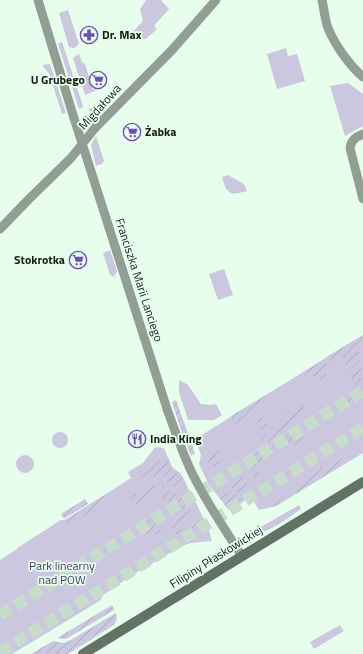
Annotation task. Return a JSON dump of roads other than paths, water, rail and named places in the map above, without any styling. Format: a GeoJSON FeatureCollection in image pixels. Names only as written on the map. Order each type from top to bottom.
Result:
{"type":"FeatureCollection","features":[{"type":"Feature","properties":{"kind":"main road","name":"Filipiny Płaskowickiej"},"geometry":{"type":"LineString","coordinates":[[83,654],[363,482]]}},
{"type":"Feature","properties":{"kind":"street","name":"Franciszka Marii Lanciego"},"geometry":{"type":"LineString","coordinates":[[38,0],[168,412],[183,454],[214,514],[242,556]]}},
{"type":"Feature","properties":{"kind":"street","name":"Migdałowa"},"geometry":{"type":"LineString","coordinates":[[0,229],[72,158],[95,128],[172,50],[216,0]]}},
{"type":"Feature","properties":{"kind":"street"},"geometry":{"type":"LineString","coordinates":[[322,0],[328,28],[350,63],[363,77]]}},
{"type":"Feature","properties":{"kind":"street"},"geometry":{"type":"LineString","coordinates":[[363,134],[352,141],[350,148],[363,199]]}},
{"type":"Feature","properties":{"kind":"tunnel"},"geometry":{"type":"LineString","coordinates":[[0,615],[363,391]]}},
{"type":"Feature","properties":{"kind":"tunnel"},"geometry":{"type":"LineString","coordinates":[[0,652],[363,428]]}},
{"type":"Feature","properties":{"kind":"place","name":"Dr. Max"},"geometry":{"type":"Point","coordinates":[89,35]}},
{"type":"Feature","properties":{"kind":"place","name":"U Grubego"},"geometry":{"type":"Point","coordinates":[98,80]}},
{"type":"Feature","properties":{"kind":"place","name":"Żabka"},"geometry":{"type":"Point","coordinates":[132,132]}},
{"type":"Feature","properties":{"kind":"place","name":"Stokrotka"},"geometry":{"type":"Point","coordinates":[78,260]}},
{"type":"Feature","properties":{"kind":"place","name":"India King"},"geometry":{"type":"Point","coordinates":[137,439]}},
{"type":"Feature","properties":{"kind":"park label","name":"Park linearny nad POW"},"geometry":{"type":"Point","coordinates":[62,573]}}]}
